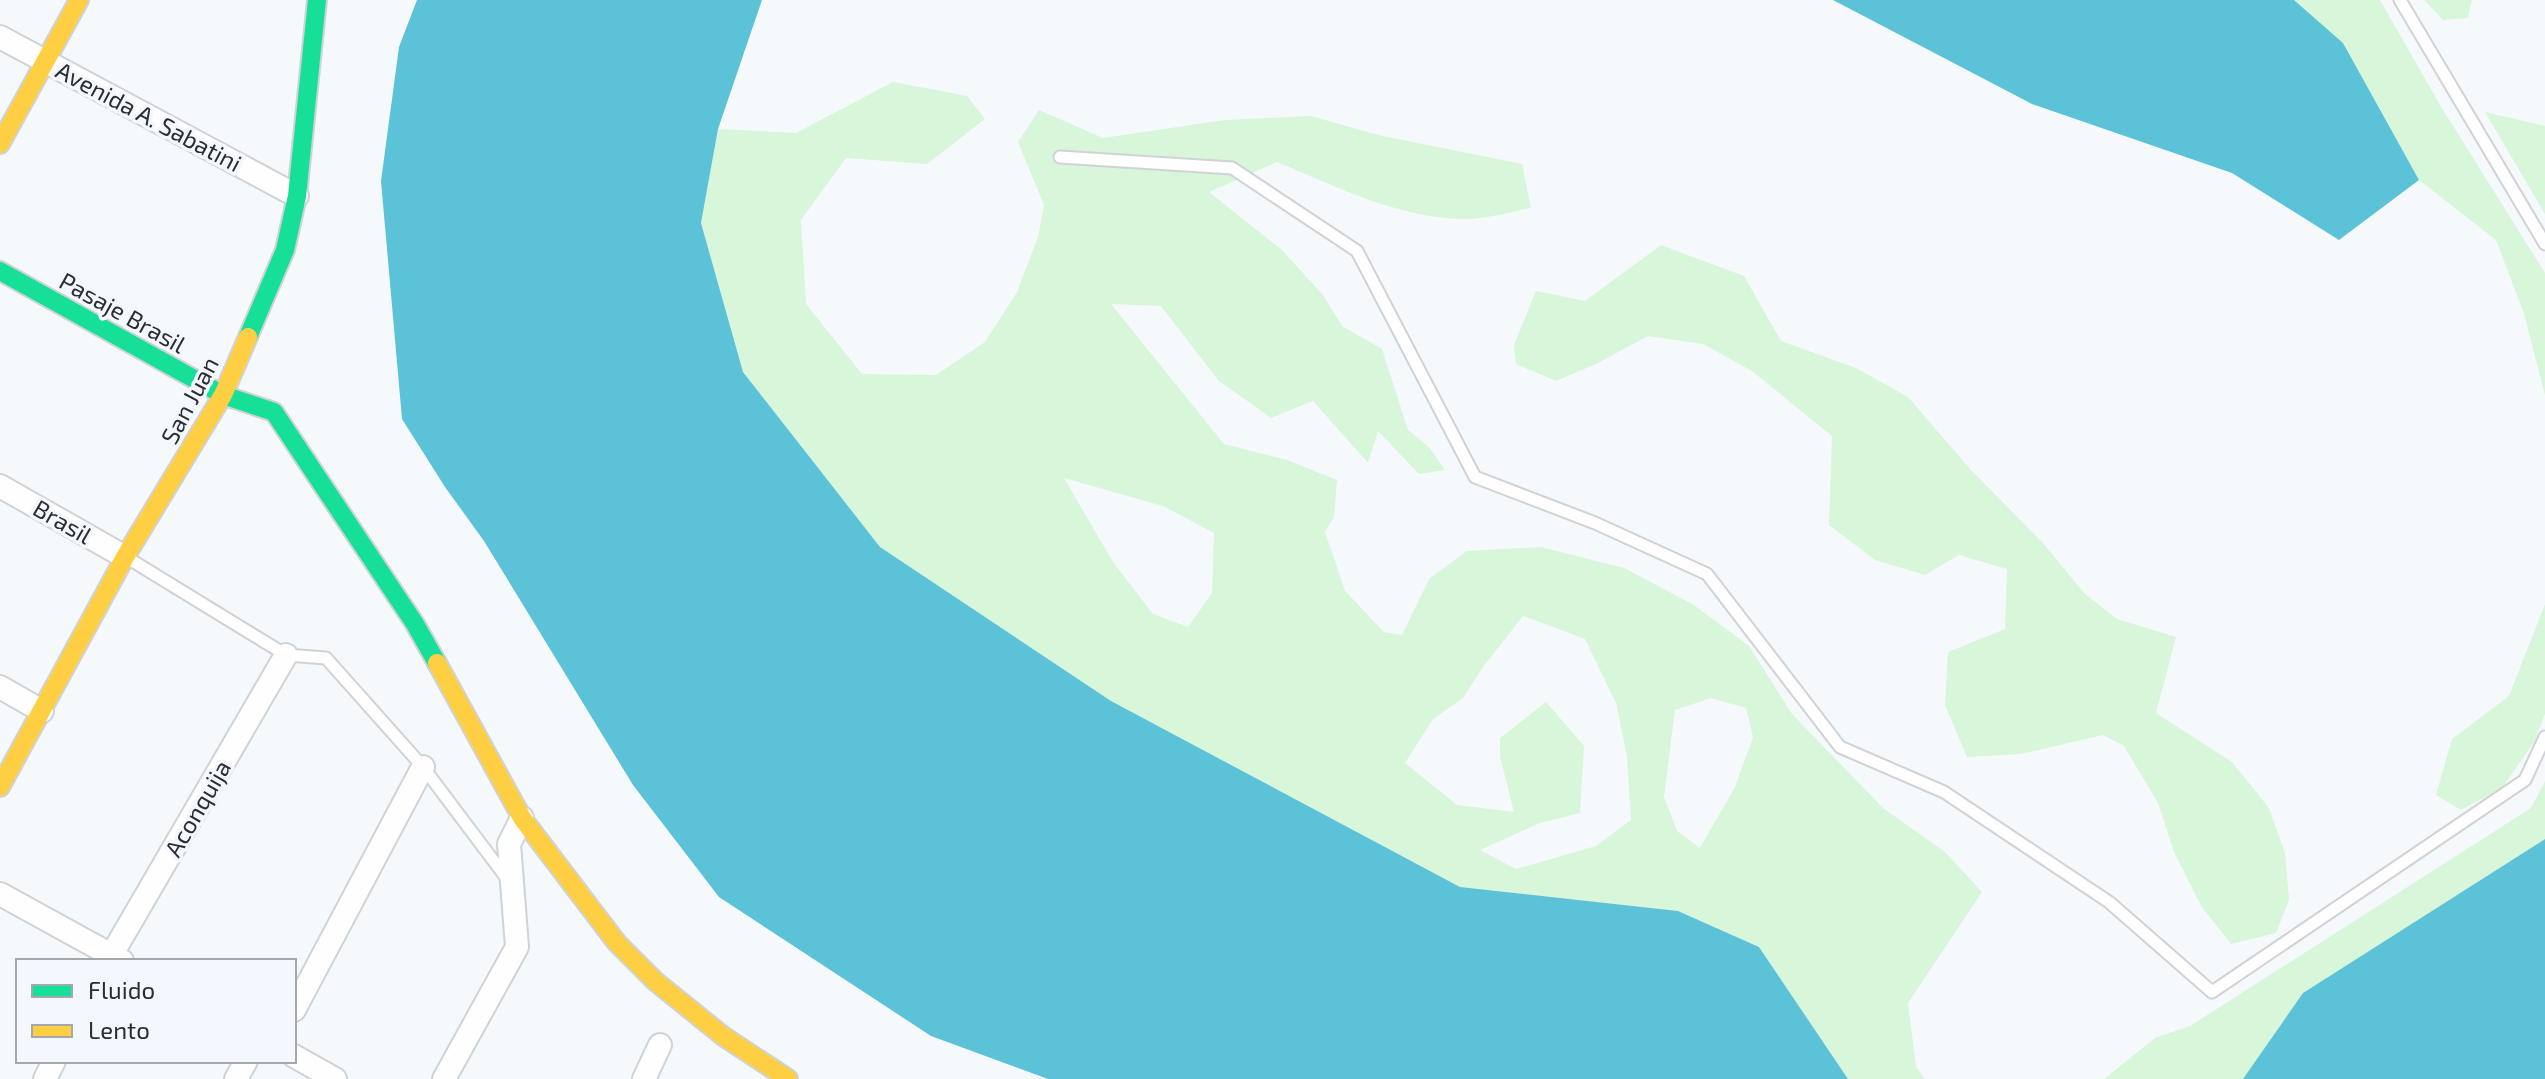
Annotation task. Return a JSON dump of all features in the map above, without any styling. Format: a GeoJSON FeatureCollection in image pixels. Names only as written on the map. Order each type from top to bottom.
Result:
{"type":"FeatureCollection","features":[{"type":"Feature","properties":{"kind":"street"},"geometry":{"type":"LineString","coordinates":[[0,144],[79,0]]}},
{"type":"Feature","properties":{"kind":"street","name":"San Juan"},"geometry":{"type":"LineString","coordinates":[[0,787],[125,557],[223,395],[285,250],[297,196],[314,2]]}},
{"type":"Feature","properties":{"kind":"street","name":"Avenida A. Sabatini"},"geometry":{"type":"LineString","coordinates":[[0,37],[297,196]]}},
{"type":"Feature","properties":{"kind":"street","name":"Pasaje Brasil"},"geometry":{"type":"LineString","coordinates":[[0,271],[223,395],[274,412],[415,624],[522,818],[617,943],[655,981],[723,1036],[788,1079]]}},
{"type":"Feature","properties":{"kind":"street","name":"Brasil"},"geometry":{"type":"LineString","coordinates":[[0,486],[125,557]]}},
{"type":"Feature","properties":{"kind":"street","name":"Aconquija"},"geometry":{"type":"LineString","coordinates":[[114,959],[286,655]]}},
{"type":"Feature","properties":{"kind":"street"},"geometry":{"type":"LineString","coordinates":[[0,687],[42,711]]}},
{"type":"Feature","properties":{"kind":"street"},"geometry":{"type":"LineString","coordinates":[[296,1006],[423,767]]}},
{"type":"Feature","properties":{"kind":"street"},"geometry":{"type":"LineString","coordinates":[[444,1079],[517,947],[509,844],[522,818]]}},
{"type":"Feature","properties":{"kind":"street"},"geometry":{"type":"LineString","coordinates":[[0,894],[114,959]]}},
{"type":"Feature","properties":{"kind":"street"},"geometry":{"type":"LineString","coordinates":[[644,1079],[660,1045]]}},
{"type":"Feature","properties":{"kind":"street"},"geometry":{"type":"LineString","coordinates":[[296,1057],[335,1079]]}},
{"type":"Feature","properties":{"kind":"lane"},"geometry":{"type":"LineString","coordinates":[[2400,0],[2545,244]]}},
{"type":"Feature","properties":{"kind":"lane"},"geometry":{"type":"LineString","coordinates":[[1060,157],[1232,168],[1357,251],[1475,477],[1595,523],[1707,574],[1840,747],[1957,800],[2109,902],[2212,992],[2525,780],[2545,737]]}},
{"type":"Feature","properties":{"kind":"lane"},"geometry":{"type":"LineString","coordinates":[[125,557],[286,655],[326,658],[423,767],[510,882]]}},
{"type":"Feature","properties":{"kind":"green space"},"geometry":{"type":"Polygon","coordinates":[[[2294,0],[2380,0],[2440,105],[2545,273],[2545,395],[2524,314],[2496,240],[2419,180],[2343,43],[2294,0]]]}},
{"type":"Feature","properties":{"kind":"green space"},"geometry":{"type":"Polygon","coordinates":[[[2424,0],[2472,0],[2468,18],[2443,20],[2424,0]]]}},
{"type":"Feature","properties":{"kind":"green space"},"geometry":{"type":"Polygon","coordinates":[[[893,82],[967,96],[985,119],[927,164],[846,158],[801,220],[806,304],[862,374],[936,375],[985,342],[1017,292],[1038,237],[1044,205],[1018,142],[1039,110],[1103,138],[1225,120],[1311,116],[1378,135],[1522,164],[1531,208],[1472,219],[1439,217],[1392,207],[1277,162],[1209,192],[1281,249],[1323,295],[1342,326],[1382,349],[1408,430],[1429,447],[1445,470],[1419,474],[1378,431],[1368,463],[1313,401],[1271,418],[1218,380],[1161,306],[1111,304],[1224,444],[1287,460],[1337,480],[1334,517],[1325,532],[1345,591],[1384,632],[1402,635],[1429,579],[1467,551],[1541,547],[1624,568],[1694,605],[1749,646],[1792,714],[1883,808],[1945,852],[1982,892],[1908,1003],[1916,1067],[1925,1079],[1848,1079],[1759,947],[1678,911],[1460,887],[1111,701],[880,547],[743,372],[701,223],[718,129],[796,133],[893,82]],[[1064,478],[1113,562],[1153,614],[1188,627],[1212,593],[1214,533],[1163,506],[1064,478]],[[1523,616],[1463,698],[1433,719],[1405,763],[1457,805],[1514,812],[1500,757],[1500,738],[1546,702],[1584,746],[1580,813],[1540,823],[1480,850],[1516,869],[1596,846],[1631,820],[1627,756],[1616,703],[1585,639],[1523,616]],[[1711,698],[1675,710],[1664,797],[1677,831],[1700,848],[1735,787],[1753,737],[1746,708],[1711,698]]]}},
{"type":"Feature","properties":{"kind":"green space"},"geometry":{"type":"Polygon","coordinates":[[[2485,112],[2545,126],[2545,214],[2485,112]]]}},
{"type":"Feature","properties":{"kind":"green space"},"geometry":{"type":"Polygon","coordinates":[[[1661,245],[1744,276],[1781,341],[1856,368],[1908,397],[1970,469],[2043,543],[2085,594],[2117,619],[2176,637],[2156,713],[2232,762],[2269,808],[2285,853],[2289,900],[2276,933],[2231,944],[2201,906],[2174,852],[2158,803],[2124,746],[2103,735],[2021,754],[1967,757],[1945,705],[1948,652],[2005,629],[2007,569],[1959,555],[1925,575],[1875,560],[1829,525],[1832,436],[1752,371],[1703,344],[1648,336],[1556,381],[1516,364],[1514,345],[1536,291],[1585,301],[1661,245]]]}},
{"type":"Feature","properties":{"kind":"green space"},"geometry":{"type":"Polygon","coordinates":[[[2545,604],[2545,714],[2534,742],[2502,788],[2461,810],[2436,795],[2452,739],[2509,696],[2545,604]]]}},
{"type":"Feature","properties":{"kind":"green space"},"geometry":{"type":"Polygon","coordinates":[[[2545,781],[2545,839],[2303,993],[2243,1079],[2104,1079],[2155,1038],[2190,1026],[2531,808],[2545,781]]]}},
{"type":"Feature","properties":{"kind":"water"},"geometry":{"type":"Polygon","coordinates":[[[417,0],[762,0],[718,129],[701,223],[743,372],[880,547],[1111,701],[1460,887],[1678,911],[1759,947],[1848,1079],[1048,1079],[931,1036],[719,897],[633,785],[484,541],[402,419],[381,181],[399,47],[417,0]]]}},
{"type":"Feature","properties":{"kind":"water"},"geometry":{"type":"Polygon","coordinates":[[[1833,0],[2294,0],[2343,43],[2419,180],[2339,240],[2232,173],[2032,104],[1833,0]]]}},
{"type":"Feature","properties":{"kind":"water"},"geometry":{"type":"Polygon","coordinates":[[[2545,839],[2545,1079],[2243,1079],[2303,993],[2545,839]]]}},
{"type":"Feature","properties":{"kind":"traffic: fast"},"geometry":{"type":"LineString","coordinates":[[248,337],[285,250],[297,196],[317,0]]}},
{"type":"Feature","properties":{"kind":"traffic: fast"},"geometry":{"type":"LineString","coordinates":[[0,271],[223,395],[274,412],[415,624],[437,663]]}},
{"type":"Feature","properties":{"kind":"traffic: slow"},"geometry":{"type":"LineString","coordinates":[[0,144],[79,0]]}},
{"type":"Feature","properties":{"kind":"traffic: slow"},"geometry":{"type":"LineString","coordinates":[[0,787],[125,557],[223,395],[248,337]]}},
{"type":"Feature","properties":{"kind":"traffic: slow"},"geometry":{"type":"LineString","coordinates":[[437,663],[522,818],[617,943],[655,981],[723,1036],[788,1079]]}}]}
